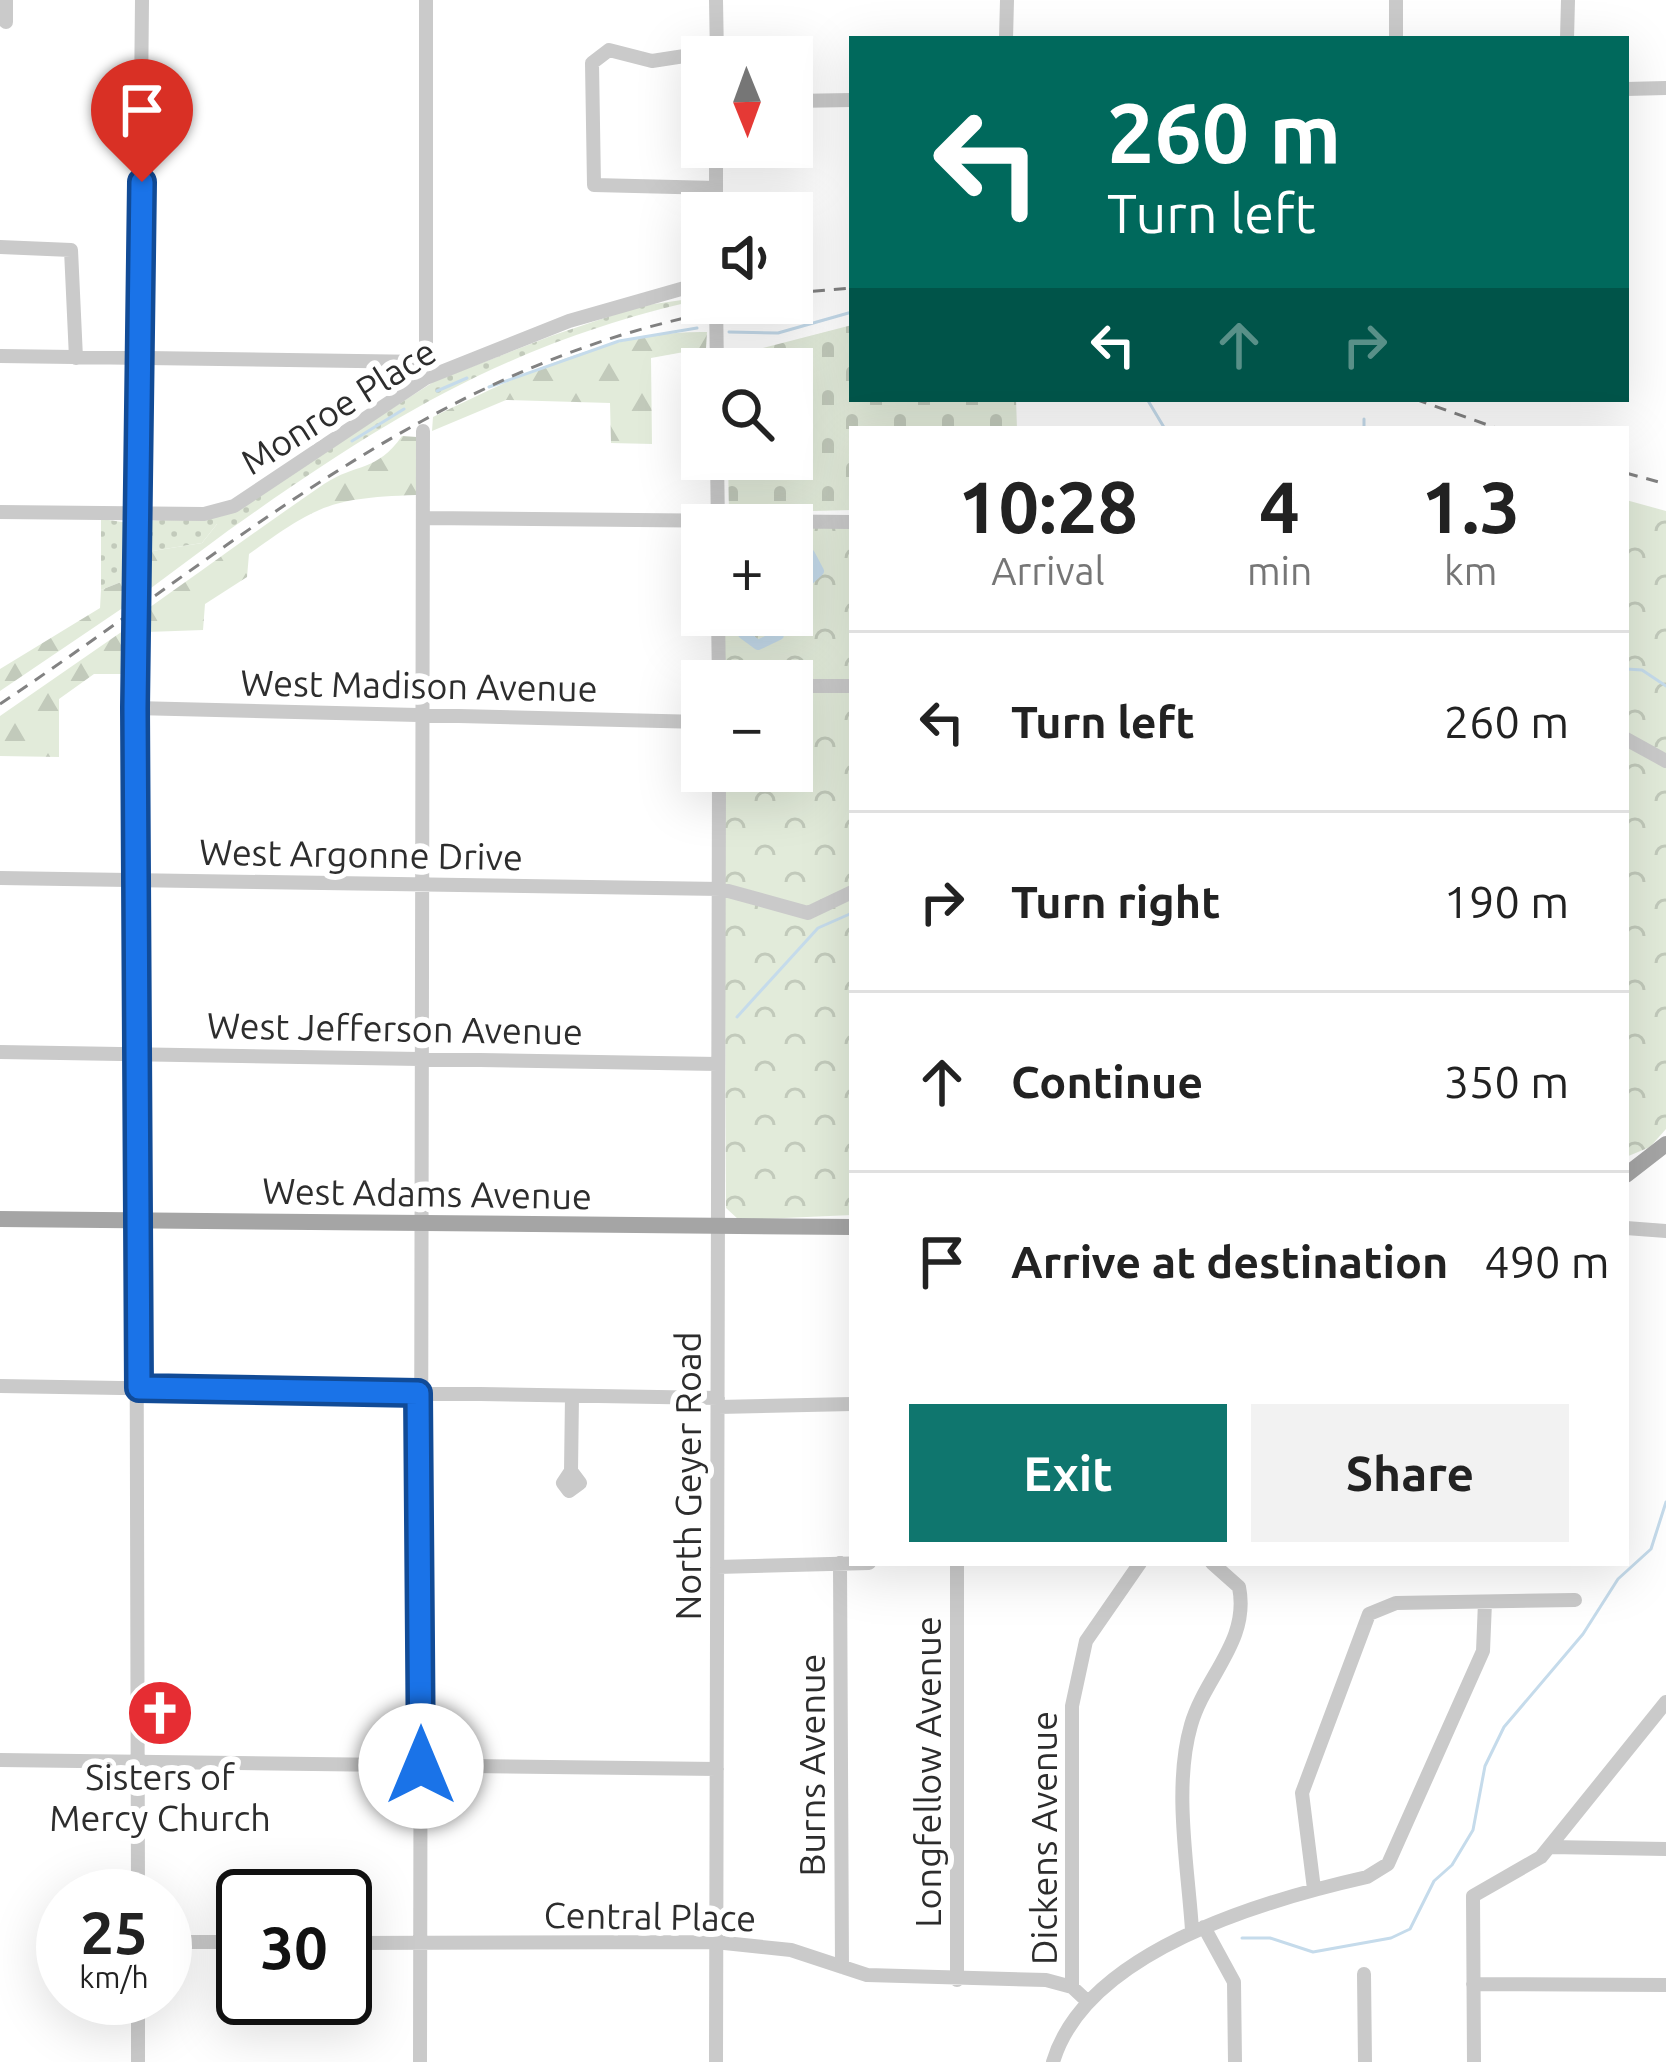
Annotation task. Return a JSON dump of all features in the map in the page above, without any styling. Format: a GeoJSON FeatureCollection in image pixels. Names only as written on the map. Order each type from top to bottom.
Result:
{"type":"FeatureCollection","features":[{"type":"Feature","properties":{"kind":"main road"},"geometry":{"type":"LineString","coordinates":[[1629,1173],[1666,1144]]}},
{"type":"Feature","properties":{"kind":"main road","name":"West Adams Avenue"},"geometry":{"type":"LineString","coordinates":[[0,1219],[717,1230],[849,1227]]}},
{"type":"Feature","properties":{"kind":"street"},"geometry":{"type":"LineString","coordinates":[[6,0],[6,22]]}},
{"type":"Feature","properties":{"kind":"street"},"geometry":{"type":"LineString","coordinates":[[138,1869],[140,1221],[135,708],[142,0]]}},
{"type":"Feature","properties":{"kind":"street"},"geometry":{"type":"LineString","coordinates":[[0,356],[426,370],[426,0]]}},
{"type":"Feature","properties":{"kind":"street"},"geometry":{"type":"LineString","coordinates":[[716,0],[716,36]]}},
{"type":"Feature","properties":{"kind":"street"},"geometry":{"type":"LineString","coordinates":[[1006,0],[1006,36]]}},
{"type":"Feature","properties":{"kind":"street"},"geometry":{"type":"LineString","coordinates":[[1396,0],[1396,36]]}},
{"type":"Feature","properties":{"kind":"street"},"geometry":{"type":"LineString","coordinates":[[1568,0],[1568,36]]}},
{"type":"Feature","properties":{"kind":"street"},"geometry":{"type":"LineString","coordinates":[[681,58],[652,61],[609,50],[597,55],[592,63],[594,185],[716,188]]}},
{"type":"Feature","properties":{"kind":"street"},"geometry":{"type":"LineString","coordinates":[[1629,89],[1666,88]]}},
{"type":"Feature","properties":{"kind":"street"},"geometry":{"type":"LineString","coordinates":[[813,101],[849,100]]}},
{"type":"Feature","properties":{"kind":"street"},"geometry":{"type":"LineString","coordinates":[[716,168],[716,192]]}},
{"type":"Feature","properties":{"kind":"street"},"geometry":{"type":"LineString","coordinates":[[0,247],[71,250],[76,358]]}},
{"type":"Feature","properties":{"kind":"street","name":"Monroe Place"},"geometry":{"type":"LineString","coordinates":[[0,512],[204,514],[234,506],[426,370],[681,289]]}},
{"type":"Feature","properties":{"kind":"street"},"geometry":{"type":"LineString","coordinates":[[421,2062],[418,1393],[423,1226],[423,431]]}},
{"type":"Feature","properties":{"kind":"street"},"geometry":{"type":"LineString","coordinates":[[423,518],[681,523]]}},
{"type":"Feature","properties":{"kind":"street"},"geometry":{"type":"LineString","coordinates":[[813,523],[849,522]]}},
{"type":"Feature","properties":{"kind":"street"},"geometry":{"type":"LineString","coordinates":[[813,686],[849,686]]}},
{"type":"Feature","properties":{"kind":"street","name":"West Madison Avenue"},"geometry":{"type":"LineString","coordinates":[[135,708],[681,722]]}},
{"type":"Feature","properties":{"kind":"street"},"geometry":{"type":"LineString","coordinates":[[1629,741],[1666,761]]}},
{"type":"Feature","properties":{"kind":"street","name":"North Geyer Road"},"geometry":{"type":"LineString","coordinates":[[716,2062],[719,792]]}},
{"type":"Feature","properties":{"kind":"street","name":"West Argonne Drive"},"geometry":{"type":"LineString","coordinates":[[0,878],[721,889],[808,913],[849,893]]}},
{"type":"Feature","properties":{"kind":"street","name":"West Jefferson Avenue"},"geometry":{"type":"LineString","coordinates":[[0,1052],[718,1064]]}},
{"type":"Feature","properties":{"kind":"street"},"geometry":{"type":"LineString","coordinates":[[1629,1228],[1666,1232]]}},
{"type":"Feature","properties":{"kind":"street"},"geometry":{"type":"LineString","coordinates":[[0,1386],[849,1404]]}},
{"type":"Feature","properties":{"kind":"street"},"geometry":{"type":"LineString","coordinates":[[571,1471],[572,1396]]}},
{"type":"Feature","properties":{"kind":"street","name":"Burns Avenue"},"geometry":{"type":"LineString","coordinates":[[840,1563],[842,1967]]}},
{"type":"Feature","properties":{"kind":"street"},"geometry":{"type":"LineString","coordinates":[[717,1567],[849,1563]]}},
{"type":"Feature","properties":{"kind":"street","name":"Longfellow Avenue"},"geometry":{"type":"LineString","coordinates":[[957,1566],[957,1980]]}},
{"type":"Feature","properties":{"kind":"street","name":"Dickens Avenue"},"geometry":{"type":"LineString","coordinates":[[1072,1987],[1072,1706],[1086,1641],[1138,1566]]}},
{"type":"Feature","properties":{"kind":"street"},"geometry":{"type":"LineString","coordinates":[[1215,1566],[1239,1587],[1242,1623],[1191,1724],[1186,1765],[1198,1929],[1234,1982],[1235,2062]]}},
{"type":"Feature","properties":{"kind":"street"},"geometry":{"type":"LineString","coordinates":[[1314,1889],[1302,1792],[1369,1614],[1396,1603],[1575,1600]]}},
{"type":"Feature","properties":{"kind":"street"},"geometry":{"type":"LineString","coordinates":[[1053,2062],[1060,2040],[1087,2001],[1198,1929],[1314,1889],[1366,1877],[1388,1864],[1484,1652],[1484,1602]]}},
{"type":"Feature","properties":{"kind":"street"},"geometry":{"type":"LineString","coordinates":[[1474,2062],[1473,1896],[1541,1857],[1666,1702]]}},
{"type":"Feature","properties":{"kind":"street"},"geometry":{"type":"LineString","coordinates":[[0,1760],[717,1768]]}},
{"type":"Feature","properties":{"kind":"street"},"geometry":{"type":"LineString","coordinates":[[1550,1846],[1666,1850]]}},
{"type":"Feature","properties":{"kind":"street","name":"Central Place"},"geometry":{"type":"LineString","coordinates":[[372,1943],[716,1942],[791,1951],[867,1976],[1046,1979],[1072,1987]]}},
{"type":"Feature","properties":{"kind":"street"},"geometry":{"type":"LineString","coordinates":[[1364,1974],[1365,2062]]}},
{"type":"Feature","properties":{"kind":"street"},"geometry":{"type":"LineString","coordinates":[[1473,1984],[1666,1985]]}},
{"type":"Feature","properties":{"kind":"street"},"geometry":{"type":"LineString","coordinates":[[1072,1987],[1087,2001]]}},
{"type":"Feature","properties":{"kind":"street"},"geometry":{"type":"LineString","coordinates":[[138,2025],[138,2062]]}},
{"type":"Feature","properties":{"kind":"green space"},"geometry":{"type":"Polygon","coordinates":[[[681,300],[681,304],[569,338],[509,362],[343,452],[229,530],[229,524],[217,524],[202,543],[146,552],[148,521],[223,516],[435,381],[640,306],[681,300]]]}},
{"type":"Feature","properties":{"kind":"green space"},"geometry":{"type":"Polygon","coordinates":[[[849,326],[849,402],[1016,402],[1017,426],[849,426],[849,510],[813,511],[813,504],[729,504],[728,480],[813,480],[813,348],[763,348],[849,326]]]}},
{"type":"Feature","properties":{"kind":"green space"},"geometry":{"type":"Polygon","coordinates":[[[707,332],[706,348],[681,348],[681,353],[651,358],[652,444],[611,443],[610,403],[506,400],[432,431],[433,417],[566,358],[671,333],[707,332]]]}},
{"type":"Feature","properties":{"kind":"green space"},"geometry":{"type":"Polygon","coordinates":[[[402,436],[417,437],[416,495],[344,502],[309,515],[249,554],[247,577],[205,604],[203,630],[147,632],[146,610],[324,484],[384,456],[402,436]]]}},
{"type":"Feature","properties":{"kind":"green space"},"geometry":{"type":"Polygon","coordinates":[[[1629,501],[1666,511],[1666,1129],[1650,1147],[1629,1156],[1629,501]]]}},
{"type":"Feature","properties":{"kind":"green space"},"geometry":{"type":"Polygon","coordinates":[[[101,519],[130,523],[131,578],[101,590],[101,519]]]}},
{"type":"Feature","properties":{"kind":"green space"},"geometry":{"type":"Polygon","coordinates":[[[217,524],[230,524],[229,530],[147,591],[146,552],[202,543],[217,524]]]}},
{"type":"Feature","properties":{"kind":"green space"},"geometry":{"type":"Polygon","coordinates":[[[849,527],[849,1215],[739,1220],[726,1208],[724,792],[813,792],[813,660],[723,660],[723,636],[813,636],[813,528],[849,527]]]}},
{"type":"Feature","properties":{"kind":"green space"},"geometry":{"type":"Polygon","coordinates":[[[131,578],[130,603],[0,691],[0,669],[100,608],[101,590],[131,578]]]}},
{"type":"Feature","properties":{"kind":"green space"},"geometry":{"type":"Polygon","coordinates":[[[130,626],[130,674],[94,674],[59,699],[59,757],[0,756],[0,716],[130,626]]]}},
{"type":"Feature","properties":{"kind":"waterway"},"geometry":{"type":"LineString","coordinates":[[729,332],[778,333],[849,313]]}},
{"type":"Feature","properties":{"kind":"waterway"},"geometry":{"type":"LineString","coordinates":[[489,387],[619,341],[697,328]]}},
{"type":"Feature","properties":{"kind":"waterway"},"geometry":{"type":"LineString","coordinates":[[437,391],[467,378]]}},
{"type":"Feature","properties":{"kind":"waterway"},"geometry":{"type":"LineString","coordinates":[[1149,402],[1163,426]]}},
{"type":"Feature","properties":{"kind":"waterway"},"geometry":{"type":"LineString","coordinates":[[352,441],[404,409]]}},
{"type":"Feature","properties":{"kind":"waterway"},"geometry":{"type":"LineString","coordinates":[[1364,419],[1364,426]]}},
{"type":"Feature","properties":{"kind":"waterway"},"geometry":{"type":"LineString","coordinates":[[813,560],[819,571],[813,577]]}},
{"type":"Feature","properties":{"kind":"waterway"},"geometry":{"type":"LineString","coordinates":[[746,636],[758,645],[777,636]]}},
{"type":"Feature","properties":{"kind":"waterway"},"geometry":{"type":"LineString","coordinates":[[1629,669],[1642,670],[1666,686]]}},
{"type":"Feature","properties":{"kind":"waterway"},"geometry":{"type":"LineString","coordinates":[[737,1017],[818,928],[849,914]]}},
{"type":"Feature","properties":{"kind":"waterway"},"geometry":{"type":"LineString","coordinates":[[1242,1938],[1270,1938],[1313,1952],[1391,1938],[1410,1929],[1434,1881],[1452,1865],[1473,1830],[1485,1766],[1504,1727],[1583,1634],[1618,1579],[1651,1549],[1666,1502]]}},
{"type":"Feature","properties":{"kind":"railway"},"geometry":{"type":"LineString","coordinates":[[813,291],[849,288]]}},
{"type":"Feature","properties":{"kind":"railway"},"geometry":{"type":"LineString","coordinates":[[0,704],[361,456],[454,404],[552,359],[681,320]]}},
{"type":"Feature","properties":{"kind":"railway"},"geometry":{"type":"LineString","coordinates":[[1423,402],[1491,426]]}},
{"type":"Feature","properties":{"kind":"railway"},"geometry":{"type":"LineString","coordinates":[[1629,474],[1666,484]]}},
{"type":"Feature","properties":{"kind":"place","name":"Sisters of Mercy Church"},"geometry":{"type":"Point","coordinates":[160,1713]}},
{"type":"Feature","properties":{"kind":"route"},"geometry":{"type":"LineString","coordinates":[[142,182],[135,708],[139,1388],[418,1393],[421,1766]]}}]}
